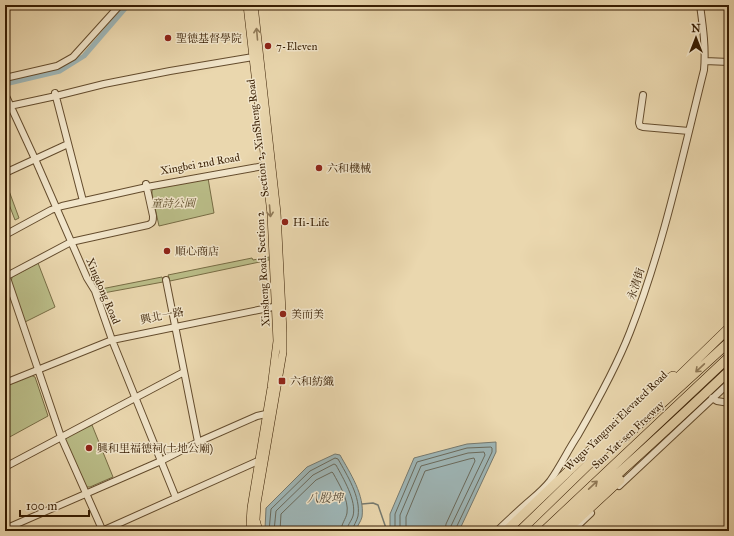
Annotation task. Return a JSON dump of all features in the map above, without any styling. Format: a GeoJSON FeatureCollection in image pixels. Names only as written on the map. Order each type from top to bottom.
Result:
{"type":"FeatureCollection","features":[{"type":"Feature","properties":{"kind":"highway","name":"Wugu-Yangmei Elevated Road"},"geometry":{"type":"LineString","coordinates":[[521,531],[729,328]]}},
{"type":"Feature","properties":{"kind":"highway","name":"Sun Yat-sen Freeway"},"geometry":{"type":"LineString","coordinates":[[521,531],[729,342]]}},
{"type":"Feature","properties":{"kind":"highway"},"geometry":{"type":"LineString","coordinates":[[506,531],[651,392],[700,356]]}},
{"type":"Feature","properties":{"kind":"highway","name":"Sun Yat-sen Freeway"},"geometry":{"type":"LineString","coordinates":[[544,531],[729,357]]}},
{"type":"Feature","properties":{"kind":"highway"},"geometry":{"type":"LineString","coordinates":[[552,531],[688,411],[729,372]]}},
{"type":"Feature","properties":{"kind":"highway"},"geometry":{"type":"LineString","coordinates":[[565,531],[631,470],[688,411]]}},
{"type":"Feature","properties":{"kind":"main road"},"geometry":{"type":"LineString","coordinates":[[247,5],[255,55]]}},
{"type":"Feature","properties":{"kind":"main road","name":"Section 2, XinSheng Road"},"geometry":{"type":"LineString","coordinates":[[254,5],[255,55],[268,164],[278,213],[278,305],[283,332],[282,352],[257,503],[256,520],[259,531]]}},
{"type":"Feature","properties":{"kind":"main road","name":"Xinsheng Road. Section 2"},"geometry":{"type":"LineString","coordinates":[[252,531],[250,524],[250,508],[271,388],[277,341],[278,305]]}},
{"type":"Feature","properties":{"kind":"street"},"geometry":{"type":"LineString","coordinates":[[5,78],[57,66],[73,57],[120,5]]}},
{"type":"Feature","properties":{"kind":"street","name":"永清街"},"geometry":{"type":"LineString","coordinates":[[497,531],[550,481],[611,376],[630,334],[642,301],[674,194],[704,70],[705,44],[700,5]]}},
{"type":"Feature","properties":{"kind":"street"},"geometry":{"type":"LineString","coordinates":[[7,104],[55,94],[106,80],[255,55]]}},
{"type":"Feature","properties":{"kind":"street"},"geometry":{"type":"LineString","coordinates":[[705,61],[729,62]]}},
{"type":"Feature","properties":{"kind":"street","name":"Xingdong Road"},"geometry":{"type":"LineString","coordinates":[[5,94],[7,104],[35,159],[87,278],[95,292],[160,461],[176,498]]}},
{"type":"Feature","properties":{"kind":"street"},"geometry":{"type":"LineString","coordinates":[[55,94],[83,199]]}},
{"type":"Feature","properties":{"kind":"street"},"geometry":{"type":"LineString","coordinates":[[643,96],[639,123],[640,126],[689,131]]}},
{"type":"Feature","properties":{"kind":"street"},"geometry":{"type":"LineString","coordinates":[[5,173],[68,144]]}},
{"type":"Feature","properties":{"kind":"street","name":"Xingbei 2nd Road"},"geometry":{"type":"LineString","coordinates":[[5,230],[50,207],[147,185],[268,164]]}},
{"type":"Feature","properties":{"kind":"street"},"geometry":{"type":"LineString","coordinates":[[147,185],[153,216],[152,224],[71,242],[5,277],[60,438],[98,529],[101,531],[258,461]]}},
{"type":"Feature","properties":{"kind":"street","name":"Xingbei 2nd Road"},"geometry":{"type":"LineString","coordinates":[[5,235],[56,206]]}},
{"type":"Feature","properties":{"kind":"street"},"geometry":{"type":"LineString","coordinates":[[166,280],[198,442]]}},
{"type":"Feature","properties":{"kind":"street","name":"興北一路"},"geometry":{"type":"LineString","coordinates":[[36,368],[112,338],[278,305]]}},
{"type":"Feature","properties":{"kind":"street"},"geometry":{"type":"LineString","coordinates":[[5,379],[36,368]]}},
{"type":"Feature","properties":{"kind":"street"},"geometry":{"type":"LineString","coordinates":[[5,383],[36,368]]}},
{"type":"Feature","properties":{"kind":"street"},"geometry":{"type":"LineString","coordinates":[[5,467],[184,372]]}},
{"type":"Feature","properties":{"kind":"street"},"geometry":{"type":"LineString","coordinates":[[572,531],[729,383]]}},
{"type":"Feature","properties":{"kind":"street"},"geometry":{"type":"LineString","coordinates":[[712,398],[717,401],[729,403]]}},
{"type":"Feature","properties":{"kind":"street"},"geometry":{"type":"LineString","coordinates":[[5,529],[160,461],[198,442],[257,416],[266,414]]}},
{"type":"Feature","properties":{"kind":"green space","name":"童詩公園"},"geometry":{"type":"Polygon","coordinates":[[[208,178],[214,213],[159,226],[152,194],[153,188],[208,178]]]}},
{"type":"Feature","properties":{"kind":"green space"},"geometry":{"type":"Polygon","coordinates":[[[5,180],[19,218],[15,220],[5,194],[5,180]]]}},
{"type":"Feature","properties":{"kind":"green space"},"geometry":{"type":"Polygon","coordinates":[[[269,257],[269,260],[170,281],[168,275],[252,258],[253,260],[269,257]]]}},
{"type":"Feature","properties":{"kind":"green space"},"geometry":{"type":"Polygon","coordinates":[[[38,263],[55,307],[25,322],[11,283],[12,277],[38,263]]]}},
{"type":"Feature","properties":{"kind":"green space"},"geometry":{"type":"Polygon","coordinates":[[[162,277],[163,282],[98,294],[96,290],[162,277]]]}},
{"type":"Feature","properties":{"kind":"green space"},"geometry":{"type":"Polygon","coordinates":[[[31,375],[35,377],[48,416],[6,439],[5,385],[31,375]]]}},
{"type":"Feature","properties":{"kind":"green space"},"geometry":{"type":"Polygon","coordinates":[[[92,425],[113,477],[90,487],[85,487],[65,440],[67,437],[92,425]]]}},
{"type":"Feature","properties":{"kind":"water"},"geometry":{"type":"Polygon","coordinates":[[[496,442],[496,452],[459,531],[392,531],[390,527],[390,514],[414,458],[467,444],[496,442]]]}},
{"type":"Feature","properties":{"kind":"water","name":"八股埤"},"geometry":{"type":"Polygon","coordinates":[[[335,454],[340,455],[359,492],[362,517],[355,531],[266,531],[266,508],[307,467],[335,454]]]}},
{"type":"Feature","properties":{"kind":"waterway"},"geometry":{"type":"LineString","coordinates":[[5,84],[60,71],[84,56],[128,5]]}},
{"type":"Feature","properties":{"kind":"waterway"},"geometry":{"type":"LineString","coordinates":[[362,504],[373,503],[378,505],[387,531]]}},
{"type":"Feature","properties":{"kind":"place","name":"聖德基督學院"},"geometry":{"type":"Point","coordinates":[168,38]}},
{"type":"Feature","properties":{"kind":"place","name":"7-Eleven"},"geometry":{"type":"Point","coordinates":[268,46]}},
{"type":"Feature","properties":{"kind":"place","name":"六和機械"},"geometry":{"type":"Point","coordinates":[319,168]}},
{"type":"Feature","properties":{"kind":"place","name":"Hi-Life"},"geometry":{"type":"Point","coordinates":[285,222]}},
{"type":"Feature","properties":{"kind":"place","name":"順心商店"},"geometry":{"type":"Point","coordinates":[167,251]}},
{"type":"Feature","properties":{"kind":"place","name":"美而美"},"geometry":{"type":"Point","coordinates":[283,314]}},
{"type":"Feature","properties":{"kind":"place","name":"六和紡織"},"geometry":{"type":"Point","coordinates":[282,381]}},
{"type":"Feature","properties":{"kind":"place","name":"興和里福德祠(土地公廟)"},"geometry":{"type":"Point","coordinates":[89,448]}}]}
